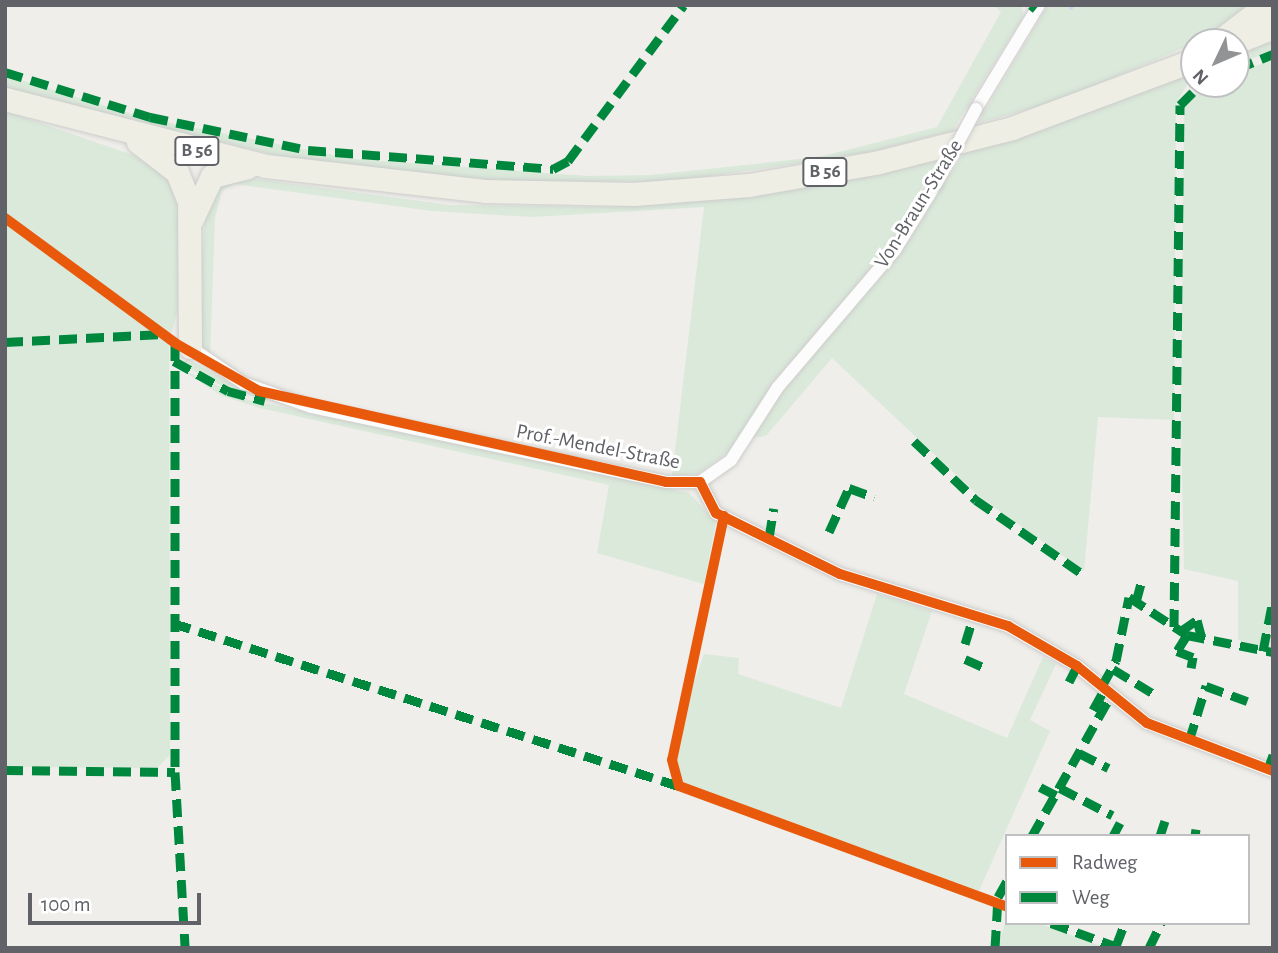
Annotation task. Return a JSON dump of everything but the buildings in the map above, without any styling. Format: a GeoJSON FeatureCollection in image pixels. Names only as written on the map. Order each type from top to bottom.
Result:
{"type":"FeatureCollection","features":[{"type":"Feature","properties":{"kind":"highway"},"geometry":{"type":"LineString","coordinates":[[1236,28],[1266,5]]}},
{"type":"Feature","properties":{"kind":"highway"},"geometry":{"type":"LineString","coordinates":[[1250,37],[1273,27]]}},
{"type":"Feature","properties":{"kind":"highway","name":"B 56"},"geometry":{"type":"LineString","coordinates":[[5,99],[129,135],[265,166],[485,191],[634,194],[728,187],[867,164],[999,131],[1180,65]]}},
{"type":"Feature","properties":{"kind":"highway"},"geometry":{"type":"LineString","coordinates":[[129,135],[177,172],[192,219],[190,347]]}},
{"type":"Feature","properties":{"kind":"highway"},"geometry":{"type":"LineString","coordinates":[[192,219],[216,172],[265,166]]}},
{"type":"Feature","properties":{"kind":"street","name":"Von-Braun-Straße"},"geometry":{"type":"LineString","coordinates":[[700,482],[731,460],[778,387],[895,250],[1039,5]]}},
{"type":"Feature","properties":{"kind":"street","name":"Prof.-Mendel-Straße"},"geometry":{"type":"LineString","coordinates":[[190,347],[243,383],[311,407],[666,482],[700,482],[716,513],[840,574],[1008,626],[1070,661],[1147,723],[1273,771]]}},
{"type":"Feature","properties":{"kind":"green space"},"geometry":{"type":"Polygon","coordinates":[[[994,5],[1022,5],[1023,17],[952,131],[863,154],[674,181],[496,182],[307,163],[5,89],[5,75],[145,118],[354,159],[588,176],[651,175],[819,157],[937,127],[1001,12],[994,5]]]}},
{"type":"Feature","properties":{"kind":"green space"},"geometry":{"type":"Polygon","coordinates":[[[1048,5],[1255,5],[1221,28],[1180,28],[1180,49],[1059,101],[978,123],[1048,5]]]}},
{"type":"Feature","properties":{"kind":"green space"},"geometry":{"type":"Polygon","coordinates":[[[1273,37],[1273,50],[1250,59],[1250,48],[1273,37]]]}},
{"type":"Feature","properties":{"kind":"green space"},"geometry":{"type":"Polygon","coordinates":[[[1273,59],[1273,648],[1238,640],[1238,581],[1184,569],[1181,423],[1184,109],[1192,98],[1250,98],[1250,68],[1273,59]]]}},
{"type":"Feature","properties":{"kind":"green space"},"geometry":{"type":"Polygon","coordinates":[[[1180,77],[1180,97],[1176,104],[1174,420],[1098,417],[1084,571],[980,497],[832,358],[766,436],[753,438],[781,392],[902,251],[963,153],[1180,77]]]}},
{"type":"Feature","properties":{"kind":"green space"},"geometry":{"type":"Polygon","coordinates":[[[5,111],[153,162],[166,170],[181,206],[178,309],[169,342],[170,755],[157,768],[5,767],[5,111]]]}},
{"type":"Feature","properties":{"kind":"green space"},"geometry":{"type":"Polygon","coordinates":[[[938,160],[878,262],[774,381],[729,451],[698,474],[672,476],[704,207],[532,217],[432,211],[234,184],[222,191],[215,218],[210,358],[196,342],[207,192],[233,176],[450,205],[605,207],[766,194],[938,160]]]}},
{"type":"Feature","properties":{"kind":"green space"},"geometry":{"type":"Polygon","coordinates":[[[188,359],[243,390],[283,404],[227,389],[180,363],[188,359]]]}},
{"type":"Feature","properties":{"kind":"green space"},"geometry":{"type":"Polygon","coordinates":[[[177,367],[249,400],[689,493],[716,522],[704,584],[597,553],[609,485],[260,408],[222,396],[177,367]]]}},
{"type":"Feature","properties":{"kind":"green space"},"geometry":{"type":"Polygon","coordinates":[[[877,594],[932,611],[904,694],[1007,738],[1043,657],[1056,664],[1030,720],[1050,731],[979,891],[685,784],[675,767],[683,714],[704,654],[739,658],[738,674],[841,708],[877,594]]]}},
{"type":"Feature","properties":{"kind":"green space"},"geometry":{"type":"Polygon","coordinates":[[[1005,922],[1005,925],[1043,925],[1106,948],[998,948],[1005,922]]]}},
{"type":"Feature","properties":{"kind":"marked path"},"geometry":{"type":"LineString","coordinates":[[5,72],[150,117],[308,150],[553,169],[568,161],[684,5]]}},
{"type":"Feature","properties":{"kind":"marked path"},"geometry":{"type":"LineString","coordinates":[[1031,5],[1036,9]]}},
{"type":"Feature","properties":{"kind":"marked path"},"geometry":{"type":"LineString","coordinates":[[1250,63],[1273,54]]}},
{"type":"Feature","properties":{"kind":"marked path"},"geometry":{"type":"LineString","coordinates":[[1174,627],[1180,105],[1187,98]]}},
{"type":"Feature","properties":{"kind":"marked path"},"geometry":{"type":"LineString","coordinates":[[5,342],[163,334]]}},
{"type":"Feature","properties":{"kind":"marked path"},"geometry":{"type":"LineString","coordinates":[[175,343],[175,772],[185,948]]}},
{"type":"Feature","properties":{"kind":"marked path"},"geometry":{"type":"LineString","coordinates":[[174,361],[228,391],[265,401]]}},
{"type":"Feature","properties":{"kind":"marked path"},"geometry":{"type":"LineString","coordinates":[[914,441],[976,500],[1081,573]]}},
{"type":"Feature","properties":{"kind":"marked path"},"geometry":{"type":"LineString","coordinates":[[829,532],[849,488],[874,497]]}},
{"type":"Feature","properties":{"kind":"marked path"},"geometry":{"type":"LineString","coordinates":[[769,538],[774,508]]}},
{"type":"Feature","properties":{"kind":"marked path"},"geometry":{"type":"LineString","coordinates":[[1136,602],[1142,580]]}},
{"type":"Feature","properties":{"kind":"marked path"},"geometry":{"type":"LineString","coordinates":[[1102,686],[1116,661],[1129,597],[1187,635],[1273,652]]}},
{"type":"Feature","properties":{"kind":"marked path"},"geometry":{"type":"LineString","coordinates":[[1263,651],[1273,600]]}},
{"type":"Feature","properties":{"kind":"marked path"},"geometry":{"type":"LineString","coordinates":[[965,644],[974,615]]}},
{"type":"Feature","properties":{"kind":"marked path"},"geometry":{"type":"LineString","coordinates":[[1181,631],[1197,620],[1202,639]]}},
{"type":"Feature","properties":{"kind":"marked path"},"geometry":{"type":"LineString","coordinates":[[173,623],[679,786]]}},
{"type":"Feature","properties":{"kind":"marked path"},"geometry":{"type":"LineString","coordinates":[[1187,635],[1177,651],[1193,657],[1191,668]]}},
{"type":"Feature","properties":{"kind":"marked path"},"geometry":{"type":"LineString","coordinates":[[965,659],[983,667]]}},
{"type":"Feature","properties":{"kind":"marked path"},"geometry":{"type":"LineString","coordinates":[[1069,682],[1077,666]]}},
{"type":"Feature","properties":{"kind":"marked path"},"geometry":{"type":"LineString","coordinates":[[1113,669],[1154,694]]}},
{"type":"Feature","properties":{"kind":"marked path"},"geometry":{"type":"LineString","coordinates":[[1189,741],[1206,686],[1247,701]]}},
{"type":"Feature","properties":{"kind":"marked path"},"geometry":{"type":"LineString","coordinates":[[1093,710],[1105,688]]}},
{"type":"Feature","properties":{"kind":"marked path"},"geometry":{"type":"LineString","coordinates":[[1033,834],[1111,695]]}},
{"type":"Feature","properties":{"kind":"marked path"},"geometry":{"type":"LineString","coordinates":[[1079,753],[1108,768]]}},
{"type":"Feature","properties":{"kind":"marked path"},"geometry":{"type":"LineString","coordinates":[[1268,769],[1273,755]]}},
{"type":"Feature","properties":{"kind":"marked path"},"geometry":{"type":"LineString","coordinates":[[5,770],[175,772]]}},
{"type":"Feature","properties":{"kind":"marked path"},"geometry":{"type":"LineString","coordinates":[[1040,787],[1056,795]]}},
{"type":"Feature","properties":{"kind":"marked path"},"geometry":{"type":"LineString","coordinates":[[1060,788],[1112,815]]}},
{"type":"Feature","properties":{"kind":"marked path"},"geometry":{"type":"LineString","coordinates":[[1161,834],[1165,821]]}},
{"type":"Feature","properties":{"kind":"marked path"},"geometry":{"type":"LineString","coordinates":[[1114,834],[1120,823]]}},
{"type":"Feature","properties":{"kind":"marked path"},"geometry":{"type":"LineString","coordinates":[[1195,834],[1196,829]]}},
{"type":"Feature","properties":{"kind":"marked path"},"geometry":{"type":"LineString","coordinates":[[995,948],[998,897],[1005,885]]}},
{"type":"Feature","properties":{"kind":"marked path"},"geometry":{"type":"LineString","coordinates":[[1057,925],[1120,948]]}},
{"type":"Feature","properties":{"kind":"marked path"},"geometry":{"type":"LineString","coordinates":[[1116,946],[1124,925]]}},
{"type":"Feature","properties":{"kind":"marked path"},"geometry":{"type":"LineString","coordinates":[[1149,948],[1160,925]]}},
{"type":"Feature","properties":{"kind":"cycle path"},"geometry":{"type":"LineString","coordinates":[[5,218],[175,343],[259,391],[666,482],[700,482],[716,513],[840,574],[1008,626],[1077,666],[1147,723],[1273,771]]}},
{"type":"Feature","properties":{"kind":"cycle path"},"geometry":{"type":"LineString","coordinates":[[724,516],[672,760],[679,786],[1005,906]]}}]}
